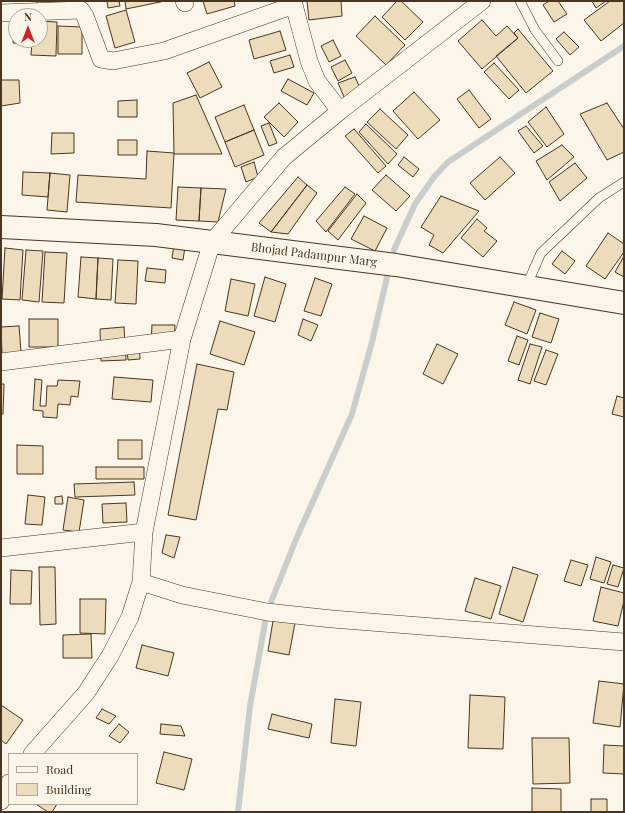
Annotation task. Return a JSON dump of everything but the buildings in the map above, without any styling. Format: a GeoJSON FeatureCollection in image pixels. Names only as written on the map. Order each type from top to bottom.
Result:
{"type":"FeatureCollection","features":[{"type":"Feature","properties":{"kind":"street"},"geometry":{"type":"LineString","coordinates":[[33,753],[86,693],[110,656],[130,617],[141,582],[144,532],[182,339],[212,242],[284,157],[340,111],[482,1]]}},
{"type":"Feature","properties":{"kind":"street"},"geometry":{"type":"LineString","coordinates":[[1,13],[81,10],[85,16],[101,59],[113,61],[164,51],[293,3],[309,61],[318,81],[340,111]]}},
{"type":"Feature","properties":{"kind":"street","name":"Bhojad Padampur Marg"},"geometry":{"type":"LineString","coordinates":[[1,227],[156,235],[396,265],[624,303]]}},
{"type":"Feature","properties":{"kind":"street"},"geometry":{"type":"LineString","coordinates":[[1,362],[182,339]]}},
{"type":"Feature","properties":{"kind":"street"},"geometry":{"type":"LineString","coordinates":[[1,548],[144,532]]}},
{"type":"Feature","properties":{"kind":"street"},"geometry":{"type":"LineString","coordinates":[[141,582],[182,595],[267,612],[332,619],[624,642]]}},
{"type":"Feature","properties":{"kind":"street"},"geometry":{"type":"LineString","coordinates":[[1,801],[8,785]]}},
{"type":"Feature","properties":{"kind":"lane"},"geometry":{"type":"LineString","coordinates":[[520,1],[535,30],[558,61]]}},
{"type":"Feature","properties":{"kind":"lane"},"geometry":{"type":"LineString","coordinates":[[526,287],[541,252],[599,198],[624,182]]}},
{"type":"Feature","properties":{"kind":"waterway"},"geometry":{"type":"LineString","coordinates":[[394,250],[415,204],[434,177],[448,162],[624,46]]}},
{"type":"Feature","properties":{"kind":"waterway"},"geometry":{"type":"LineString","coordinates":[[238,812],[250,706],[267,612],[297,537],[352,414],[372,342],[387,277]]}}]}
